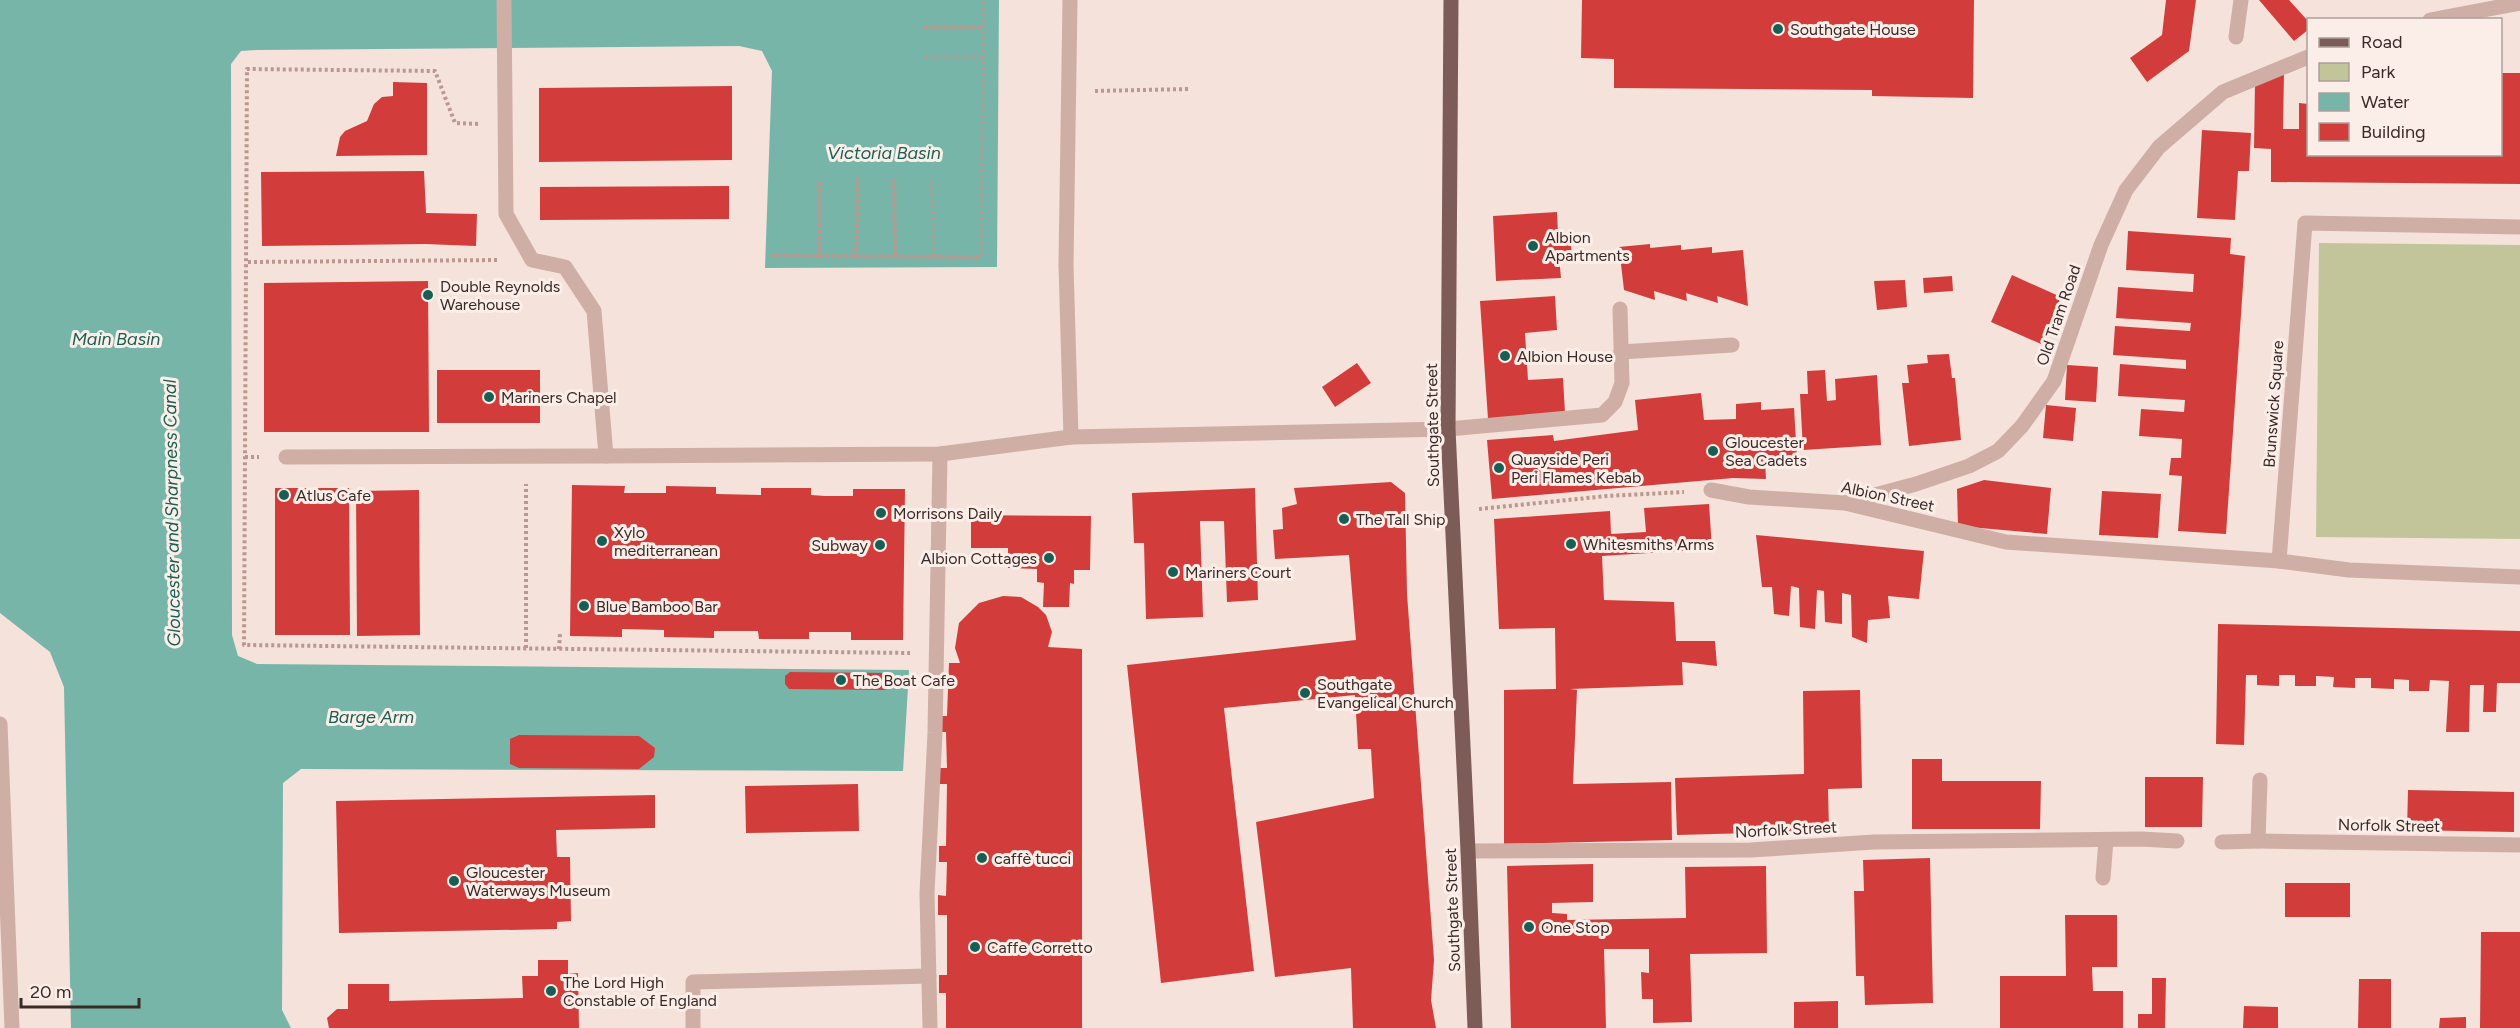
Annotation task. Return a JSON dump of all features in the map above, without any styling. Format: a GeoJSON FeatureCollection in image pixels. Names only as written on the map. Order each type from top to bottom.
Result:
{"type":"FeatureCollection","features":[{"type":"Feature","properties":{"kind":"main road","name":"Southgate Street"},"geometry":{"type":"LineString","coordinates":[[1451,0],[1448,429],[1474,1028]]}},
{"type":"Feature","properties":{"kind":"street"},"geometry":{"type":"LineString","coordinates":[[504,0],[506,214],[532,260],[565,267],[594,311],[606,456]]}},
{"type":"Feature","properties":{"kind":"street"},"geometry":{"type":"LineString","coordinates":[[1070,0],[1066,265],[1071,437]]}},
{"type":"Feature","properties":{"kind":"street"},"geometry":{"type":"LineString","coordinates":[[2236,37],[2241,0]]}},
{"type":"Feature","properties":{"kind":"street"},"geometry":{"type":"LineString","coordinates":[[2441,18],[2520,3]]}},
{"type":"Feature","properties":{"kind":"street","name":"Old Tram Road"},"geometry":{"type":"LineString","coordinates":[[1845,503],[1916,484],[1969,466],[1998,451],[2022,426],[2054,381],[2101,245],[2126,190],[2159,147],[2223,92],[2307,57]]}},
{"type":"Feature","properties":{"kind":"street","name":"Brunswick Square"},"geometry":{"type":"LineString","coordinates":[[2279,561],[2305,223],[2520,227]]}},
{"type":"Feature","properties":{"kind":"street"},"geometry":{"type":"LineString","coordinates":[[286,457],[940,454],[1071,437],[1448,429],[1602,415],[1615,402],[1622,383],[1620,309]]}},
{"type":"Feature","properties":{"kind":"street"},"geometry":{"type":"LineString","coordinates":[[1621,352],[1732,345]]}},
{"type":"Feature","properties":{"kind":"street"},"geometry":{"type":"LineString","coordinates":[[930,1028],[927,893],[935,734],[940,454]]}},
{"type":"Feature","properties":{"kind":"street","name":"Albion Street"},"geometry":{"type":"LineString","coordinates":[[1711,490],[1749,497],[1845,503],[2006,542],[2279,561]]}},
{"type":"Feature","properties":{"kind":"street"},"geometry":{"type":"LineString","coordinates":[[2279,561],[2349,570],[2520,577]]}},
{"type":"Feature","properties":{"kind":"street"},"geometry":{"type":"LineString","coordinates":[[0,724],[4,916],[12,1028]]}},
{"type":"Feature","properties":{"kind":"street"},"geometry":{"type":"LineString","coordinates":[[2258,841],[2260,780]]}},
{"type":"Feature","properties":{"kind":"street"},"geometry":{"type":"LineString","coordinates":[[2103,878],[2106,840]]}},
{"type":"Feature","properties":{"kind":"street","name":"Norfolk Street"},"geometry":{"type":"LineString","coordinates":[[1468,851],[1751,850],[1884,842],[2106,840],[2177,842]]}},
{"type":"Feature","properties":{"kind":"street","name":"Norfolk Street"},"geometry":{"type":"LineString","coordinates":[[2222,842],[2520,845]]}},
{"type":"Feature","properties":{"kind":"street"},"geometry":{"type":"LineString","coordinates":[[693,1028],[693,982],[929,976]]}},
{"type":"Feature","properties":{"kind":"path"},"geometry":{"type":"LineString","coordinates":[[772,256],[981,257],[984,0]]}},
{"type":"Feature","properties":{"kind":"path"},"geometry":{"type":"LineString","coordinates":[[924,27],[984,27]]}},
{"type":"Feature","properties":{"kind":"path"},"geometry":{"type":"LineString","coordinates":[[925,57],[984,57]]}},
{"type":"Feature","properties":{"kind":"path"},"geometry":{"type":"LineString","coordinates":[[1070,91],[1189,89]]}},
{"type":"Feature","properties":{"kind":"path"},"geometry":{"type":"LineString","coordinates":[[856,257],[858,178]]}},
{"type":"Feature","properties":{"kind":"path"},"geometry":{"type":"LineString","coordinates":[[820,179],[820,257]]}},
{"type":"Feature","properties":{"kind":"path"},"geometry":{"type":"LineString","coordinates":[[894,180],[895,257]]}},
{"type":"Feature","properties":{"kind":"path"},"geometry":{"type":"LineString","coordinates":[[932,181],[934,257]]}},
{"type":"Feature","properties":{"kind":"path"},"geometry":{"type":"LineString","coordinates":[[248,262],[532,260]]}},
{"type":"Feature","properties":{"kind":"path"},"geometry":{"type":"LineString","coordinates":[[526,456],[526,648]]}},
{"type":"Feature","properties":{"kind":"path"},"geometry":{"type":"LineString","coordinates":[[1452,512],[1607,496],[1711,490]]}},
{"type":"Feature","properties":{"kind":"path"},"geometry":{"type":"LineString","coordinates":[[559,649],[560,633]]}},
{"type":"Feature","properties":{"kind":"green space"},"geometry":{"type":"Polygon","coordinates":[[[2319,243],[2520,245],[2520,539],[2316,537],[2319,243]]]}},
{"type":"Feature","properties":{"kind":"water","name":"Main Basin"},"geometry":{"type":"Polygon","coordinates":[[[0,0],[999,0],[997,267],[765,268],[772,71],[762,51],[739,46],[257,50],[241,51],[231,64],[232,635],[238,656],[257,664],[909,670],[903,771],[301,769],[283,783],[282,1010],[291,1028],[71,1028],[64,687],[50,652],[0,613],[0,0]]]}},
{"type":"Feature","properties":{"kind":"building","name":"Southgate House"},"geometry":{"type":"Polygon","coordinates":[[[1582,0],[1974,0],[1973,98],[1872,96],[1872,90],[1614,88],[1614,59],[1581,58],[1582,0]]]}},
{"type":"Feature","properties":{"kind":"building"},"geometry":{"type":"Polygon","coordinates":[[[2166,0],[2196,0],[2189,51],[2147,82],[2130,58],[2162,35],[2166,0]]]}},
{"type":"Feature","properties":{"kind":"building"},"geometry":{"type":"Polygon","coordinates":[[[2259,0],[2289,0],[2307,20],[2307,31],[2294,41],[2259,0]]]}},
{"type":"Feature","properties":{"kind":"building"},"geometry":{"type":"Polygon","coordinates":[[[2284,72],[2283,129],[2299,129],[2299,103],[2307,104],[2307,156],[2502,156],[2502,73],[2520,73],[2520,184],[2271,182],[2271,149],[2254,148],[2255,83],[2284,72]]]}},
{"type":"Feature","properties":{"kind":"building"},"geometry":{"type":"Polygon","coordinates":[[[393,82],[427,83],[427,155],[336,156],[340,137],[345,131],[367,121],[374,104],[382,97],[393,96],[393,82]]]}},
{"type":"Feature","properties":{"kind":"building"},"geometry":{"type":"Polygon","coordinates":[[[732,86],[732,160],[539,162],[539,88],[732,86]]]}},
{"type":"Feature","properties":{"kind":"building"},"geometry":{"type":"Polygon","coordinates":[[[2202,130],[2251,133],[2249,171],[2238,171],[2235,220],[2197,218],[2202,130]]]}},
{"type":"Feature","properties":{"kind":"building"},"geometry":{"type":"Polygon","coordinates":[[[424,171],[426,213],[477,214],[476,246],[425,244],[262,246],[261,172],[424,171]]]}},
{"type":"Feature","properties":{"kind":"building"},"geometry":{"type":"Polygon","coordinates":[[[729,186],[729,219],[540,220],[540,187],[729,186]]]}},
{"type":"Feature","properties":{"kind":"building","name":"Albion Apartments"},"geometry":{"type":"Polygon","coordinates":[[[1557,212],[1558,234],[1570,236],[1572,256],[1559,257],[1561,278],[1496,281],[1493,216],[1557,212]]]}},
{"type":"Feature","properties":{"kind":"building"},"geometry":{"type":"Polygon","coordinates":[[[2128,231],[2231,238],[2230,254],[2245,256],[2226,534],[2178,531],[2182,476],[2169,475],[2171,458],[2181,458],[2182,439],[2139,436],[2141,409],[2184,412],[2185,400],[2118,396],[2120,364],[2186,369],[2186,360],[2113,355],[2115,326],[2190,331],[2191,323],[2116,318],[2118,287],[2193,292],[2194,274],[2126,270],[2128,231]]]}},
{"type":"Feature","properties":{"kind":"building"},"geometry":{"type":"Polygon","coordinates":[[[1650,244],[1650,248],[1681,245],[1681,250],[1712,247],[1712,253],[1743,250],[1748,306],[1717,296],[1718,303],[1686,293],[1687,301],[1654,291],[1655,300],[1624,290],[1619,247],[1650,244]]]}},
{"type":"Feature","properties":{"kind":"building"},"geometry":{"type":"Polygon","coordinates":[[[2012,275],[2061,297],[2041,344],[1991,322],[2012,275]]]}},
{"type":"Feature","properties":{"kind":"building"},"geometry":{"type":"Polygon","coordinates":[[[1952,276],[1953,291],[1924,293],[1923,278],[1952,276]]]}},
{"type":"Feature","properties":{"kind":"building"},"geometry":{"type":"Polygon","coordinates":[[[1905,280],[1907,307],[1877,310],[1874,281],[1905,280]]]}},
{"type":"Feature","properties":{"kind":"building"},"geometry":{"type":"Polygon","coordinates":[[[428,281],[429,432],[264,432],[264,283],[428,281]]]}},
{"type":"Feature","properties":{"kind":"building","name":"Albion House"},"geometry":{"type":"Polygon","coordinates":[[[1555,296],[1557,330],[1525,333],[1528,380],[1563,378],[1565,413],[1488,419],[1480,301],[1555,296]]]}},
{"type":"Feature","properties":{"kind":"building"},"geometry":{"type":"Polygon","coordinates":[[[1949,354],[1952,378],[1955,378],[1961,440],[1909,446],[1902,383],[1909,383],[1907,365],[1928,363],[1927,355],[1949,354]]]}},
{"type":"Feature","properties":{"kind":"building"},"geometry":{"type":"Polygon","coordinates":[[[1357,363],[1371,383],[1335,407],[1322,387],[1357,363]]]}},
{"type":"Feature","properties":{"kind":"building"},"geometry":{"type":"Polygon","coordinates":[[[2067,365],[2098,367],[2096,402],[2065,400],[2067,365]]]}},
{"type":"Feature","properties":{"kind":"building","name":"Mariners Chapel"},"geometry":{"type":"Polygon","coordinates":[[[437,370],[540,370],[540,423],[437,423],[437,370]]]}},
{"type":"Feature","properties":{"kind":"building"},"geometry":{"type":"Polygon","coordinates":[[[1825,370],[1827,401],[1836,400],[1835,379],[1877,375],[1881,445],[1803,450],[1800,394],[1808,394],[1807,371],[1825,370]]]}},
{"type":"Feature","properties":{"kind":"building"},"geometry":{"type":"Polygon","coordinates":[[[1701,393],[1704,420],[1736,419],[1736,404],[1761,402],[1761,410],[1794,408],[1797,459],[1765,461],[1766,479],[1733,478],[1492,499],[1487,440],[1553,435],[1554,441],[1638,430],[1635,400],[1701,393]]]}},
{"type":"Feature","properties":{"kind":"building"},"geometry":{"type":"Polygon","coordinates":[[[2046,405],[2076,408],[2073,441],[2043,438],[2046,405]]]}},
{"type":"Feature","properties":{"kind":"building"},"geometry":{"type":"Polygon","coordinates":[[[1984,480],[2051,488],[2047,534],[1958,526],[1957,489],[1984,480]]]}},
{"type":"Feature","properties":{"kind":"building"},"geometry":{"type":"Polygon","coordinates":[[[1391,482],[1405,493],[1407,594],[1434,960],[1431,1000],[1436,1028],[1353,1028],[1351,968],[1275,977],[1256,822],[1374,798],[1371,749],[1358,749],[1355,695],[1224,708],[1254,971],[1161,983],[1127,665],[1356,640],[1349,555],[1275,559],[1273,530],[1283,529],[1282,508],[1297,504],[1294,488],[1391,482]]]}},
{"type":"Feature","properties":{"kind":"building"},"geometry":{"type":"Polygon","coordinates":[[[572,485],[625,486],[624,493],[666,493],[666,486],[716,487],[716,494],[761,495],[761,488],[811,488],[811,495],[825,496],[853,496],[853,489],[905,489],[903,640],[851,640],[851,632],[809,632],[809,639],[759,639],[758,631],[714,631],[714,638],[664,637],[664,630],[622,629],[622,637],[570,636],[572,485]]]}},
{"type":"Feature","properties":{"kind":"building"},"geometry":{"type":"Polygon","coordinates":[[[275,488],[349,488],[350,635],[275,635],[275,488]]]}},
{"type":"Feature","properties":{"kind":"building","name":"Mariners Court"},"geometry":{"type":"Polygon","coordinates":[[[1255,488],[1258,600],[1227,602],[1224,521],[1200,521],[1203,617],[1146,619],[1144,543],[1134,543],[1132,493],[1255,488]]]}},
{"type":"Feature","properties":{"kind":"building"},"geometry":{"type":"Polygon","coordinates":[[[419,490],[420,635],[357,636],[356,491],[419,490]]]}},
{"type":"Feature","properties":{"kind":"building"},"geometry":{"type":"Polygon","coordinates":[[[2102,491],[2161,494],[2158,538],[2099,535],[2102,491]]]}},
{"type":"Feature","properties":{"kind":"building"},"geometry":{"type":"Polygon","coordinates":[[[1709,504],[1712,549],[1602,556],[1604,600],[1674,602],[1676,641],[1715,641],[1717,666],[1682,662],[1683,685],[1570,689],[1577,690],[1573,784],[1671,782],[1672,840],[1504,844],[1504,690],[1556,689],[1555,628],[1499,629],[1494,519],[1610,511],[1611,534],[1646,532],[1644,508],[1709,504]]]}},
{"type":"Feature","properties":{"kind":"building","name":"Albion Cottages"},"geometry":{"type":"Polygon","coordinates":[[[971,515],[1091,516],[1090,570],[1074,570],[1074,584],[1070,583],[1069,607],[1043,607],[1044,583],[1037,582],[1037,569],[1008,568],[1008,548],[971,548],[971,515]]]}},
{"type":"Feature","properties":{"kind":"building"},"geometry":{"type":"Polygon","coordinates":[[[1756,535],[1924,551],[1919,599],[1888,596],[1890,618],[1868,620],[1867,643],[1852,637],[1851,595],[1842,593],[1842,624],[1825,622],[1824,591],[1817,590],[1815,629],[1800,627],[1799,588],[1791,586],[1789,616],[1774,614],[1772,587],[1762,587],[1756,535]]]}},
{"type":"Feature","properties":{"kind":"building"},"geometry":{"type":"Polygon","coordinates":[[[1003,596],[1021,597],[1038,607],[1046,615],[1052,632],[1048,647],[1082,649],[1082,1028],[946,1028],[946,993],[939,993],[939,975],[947,975],[947,915],[938,915],[938,895],[946,896],[947,862],[939,862],[939,846],[946,846],[947,784],[940,784],[939,768],[947,768],[946,732],[939,732],[939,716],[947,716],[949,663],[960,663],[955,648],[959,623],[979,603],[1003,596]]]}},
{"type":"Feature","properties":{"kind":"building"},"geometry":{"type":"Polygon","coordinates":[[[2218,624],[2520,631],[2520,683],[2497,683],[2496,712],[2483,712],[2484,685],[2470,685],[2469,732],[2446,732],[2449,681],[2430,680],[2429,691],[2409,691],[2409,680],[2394,679],[2394,689],[2371,688],[2371,678],[2355,678],[2355,688],[2333,687],[2334,677],[2316,676],[2316,686],[2295,686],[2295,675],[2279,675],[2279,686],[2257,685],[2257,675],[2246,675],[2244,745],[2216,744],[2218,624]]]}},
{"type":"Feature","properties":{"kind":"building","name":"The Boat Cafe"},"geometry":{"type":"Polygon","coordinates":[[[790,672],[885,673],[899,682],[884,690],[789,689],[785,684],[785,676],[790,672]]]}},
{"type":"Feature","properties":{"kind":"building"},"geometry":{"type":"Polygon","coordinates":[[[1860,690],[1862,788],[1828,789],[1829,831],[1677,835],[1675,778],[1804,774],[1803,691],[1860,690]]]}},
{"type":"Feature","properties":{"kind":"building"},"geometry":{"type":"Polygon","coordinates":[[[519,735],[639,736],[655,748],[654,757],[639,769],[519,768],[510,764],[510,739],[519,735]]]}},
{"type":"Feature","properties":{"kind":"building"},"geometry":{"type":"Polygon","coordinates":[[[1912,759],[1942,759],[1942,781],[2041,781],[2040,829],[1912,829],[1912,759]]]}},
{"type":"Feature","properties":{"kind":"building"},"geometry":{"type":"Polygon","coordinates":[[[2145,777],[2203,777],[2202,827],[2145,827],[2145,777]]]}},
{"type":"Feature","properties":{"kind":"building"},"geometry":{"type":"Polygon","coordinates":[[[858,784],[859,831],[746,833],[745,786],[858,784]]]}},
{"type":"Feature","properties":{"kind":"building"},"geometry":{"type":"Polygon","coordinates":[[[2408,790],[2514,792],[2514,832],[2407,830],[2408,790]]]}},
{"type":"Feature","properties":{"kind":"building","name":"Gloucester Waterways Museum"},"geometry":{"type":"Polygon","coordinates":[[[655,795],[655,828],[556,830],[557,857],[570,857],[571,921],[557,922],[557,929],[339,933],[336,801],[655,795]]]}},
{"type":"Feature","properties":{"kind":"building"},"geometry":{"type":"Polygon","coordinates":[[[1930,858],[1933,1003],[1865,1005],[1864,976],[1856,976],[1854,891],[1864,891],[1863,860],[1930,858]]]}},
{"type":"Feature","properties":{"kind":"building"},"geometry":{"type":"Polygon","coordinates":[[[1593,864],[1593,902],[1552,903],[1552,913],[1567,914],[1567,920],[1686,918],[1685,867],[1766,866],[1767,953],[1690,954],[1692,1022],[1653,1023],[1653,999],[1642,999],[1641,972],[1649,973],[1649,949],[1604,949],[1606,1028],[1511,1028],[1507,866],[1593,864]]]}},
{"type":"Feature","properties":{"kind":"building"},"geometry":{"type":"Polygon","coordinates":[[[2285,883],[2350,883],[2350,917],[2285,917],[2285,883]]]}},
{"type":"Feature","properties":{"kind":"building"},"geometry":{"type":"Polygon","coordinates":[[[2065,915],[2117,915],[2117,967],[2092,967],[2093,991],[2123,991],[2123,1028],[2000,1028],[2000,976],[2066,976],[2065,915]]]}},
{"type":"Feature","properties":{"kind":"building"},"geometry":{"type":"Polygon","coordinates":[[[2481,932],[2520,932],[2520,1028],[2480,1028],[2481,932]]]}},
{"type":"Feature","properties":{"kind":"building","name":"The Lord High Constable of England"},"geometry":{"type":"Polygon","coordinates":[[[538,960],[568,960],[568,974],[578,973],[579,1028],[329,1028],[327,1018],[337,1009],[348,1009],[348,984],[389,984],[389,1001],[523,998],[522,976],[538,976],[538,960]]]}},
{"type":"Feature","properties":{"kind":"building"},"geometry":{"type":"Polygon","coordinates":[[[2152,978],[2166,978],[2165,1028],[2138,1028],[2138,1014],[2152,1014],[2152,978]]]}},
{"type":"Feature","properties":{"kind":"building"},"geometry":{"type":"Polygon","coordinates":[[[2359,979],[2391,979],[2391,1028],[2358,1028],[2359,979]]]}},
{"type":"Feature","properties":{"kind":"building"},"geometry":{"type":"Polygon","coordinates":[[[1838,1001],[1838,1028],[1794,1028],[1794,1002],[1838,1001]]]}},
{"type":"Feature","properties":{"kind":"building"},"geometry":{"type":"Polygon","coordinates":[[[2244,1006],[2278,1007],[2278,1028],[2243,1028],[2244,1006]]]}},
{"type":"Feature","properties":{"kind":"building"},"geometry":{"type":"Polygon","coordinates":[[[2466,1017],[2466,1028],[2439,1028],[2440,1018],[2466,1017]]]}},
{"type":"Feature","properties":{"kind":"place","name":"Southgate House"},"geometry":{"type":"Point","coordinates":[1778,29]}},
{"type":"Feature","properties":{"kind":"place","name":"Albion Apartments"},"geometry":{"type":"Point","coordinates":[1533,246]}},
{"type":"Feature","properties":{"kind":"place","name":"Double Reynolds Warehouse"},"geometry":{"type":"Point","coordinates":[428,295]}},
{"type":"Feature","properties":{"kind":"place","name":"Albion House"},"geometry":{"type":"Point","coordinates":[1505,356]}},
{"type":"Feature","properties":{"kind":"place","name":"Mariners Chapel"},"geometry":{"type":"Point","coordinates":[489,397]}},
{"type":"Feature","properties":{"kind":"place","name":"Gloucester Sea Cadets"},"geometry":{"type":"Point","coordinates":[1713,451]}},
{"type":"Feature","properties":{"kind":"place","name":"Quayside Peri Peri Flames Kebab"},"geometry":{"type":"Point","coordinates":[1499,468]}},
{"type":"Feature","properties":{"kind":"place","name":"Atlus Cafe"},"geometry":{"type":"Point","coordinates":[284,495]}},
{"type":"Feature","properties":{"kind":"place","name":"Morrisons Daily"},"geometry":{"type":"Point","coordinates":[881,513]}},
{"type":"Feature","properties":{"kind":"place","name":"The Tall Ship"},"geometry":{"type":"Point","coordinates":[1344,519]}},
{"type":"Feature","properties":{"kind":"place","name":"Xylo mediterranean"},"geometry":{"type":"Point","coordinates":[602,541]}},
{"type":"Feature","properties":{"kind":"place","name":"Whitesmiths Arms"},"geometry":{"type":"Point","coordinates":[1571,544]}},
{"type":"Feature","properties":{"kind":"place","name":"Subway"},"geometry":{"type":"Point","coordinates":[880,545]}},
{"type":"Feature","properties":{"kind":"place","name":"Albion Cottages"},"geometry":{"type":"Point","coordinates":[1049,558]}},
{"type":"Feature","properties":{"kind":"place","name":"Mariners Court"},"geometry":{"type":"Point","coordinates":[1173,572]}},
{"type":"Feature","properties":{"kind":"place","name":"Blue Bamboo Bar"},"geometry":{"type":"Point","coordinates":[584,606]}},
{"type":"Feature","properties":{"kind":"place","name":"The Boat Cafe"},"geometry":{"type":"Point","coordinates":[841,680]}},
{"type":"Feature","properties":{"kind":"place","name":"Southgate Evangelical Church"},"geometry":{"type":"Point","coordinates":[1305,693]}},
{"type":"Feature","properties":{"kind":"place","name":"caffè tucci"},"geometry":{"type":"Point","coordinates":[982,858]}},
{"type":"Feature","properties":{"kind":"place","name":"Gloucester Waterways Museum"},"geometry":{"type":"Point","coordinates":[454,881]}},
{"type":"Feature","properties":{"kind":"place","name":"One Stop"},"geometry":{"type":"Point","coordinates":[1529,927]}},
{"type":"Feature","properties":{"kind":"place","name":"Caffe Corretto"},"geometry":{"type":"Point","coordinates":[975,947]}},
{"type":"Feature","properties":{"kind":"place","name":"The Lord High Constable of England"},"geometry":{"type":"Point","coordinates":[551,991]}},
{"type":"Feature","properties":{"kind":"water label","name":"Victoria Basin"},"geometry":{"type":"Point","coordinates":[884,153]}},
{"type":"Feature","properties":{"kind":"water label","name":"Gloucester and Sharpness Canal"},"geometry":{"type":"Point","coordinates":[172,513]}},
{"type":"Feature","properties":{"kind":"water label","name":"Barge Arm"},"geometry":{"type":"Point","coordinates":[371,717]}}]}
